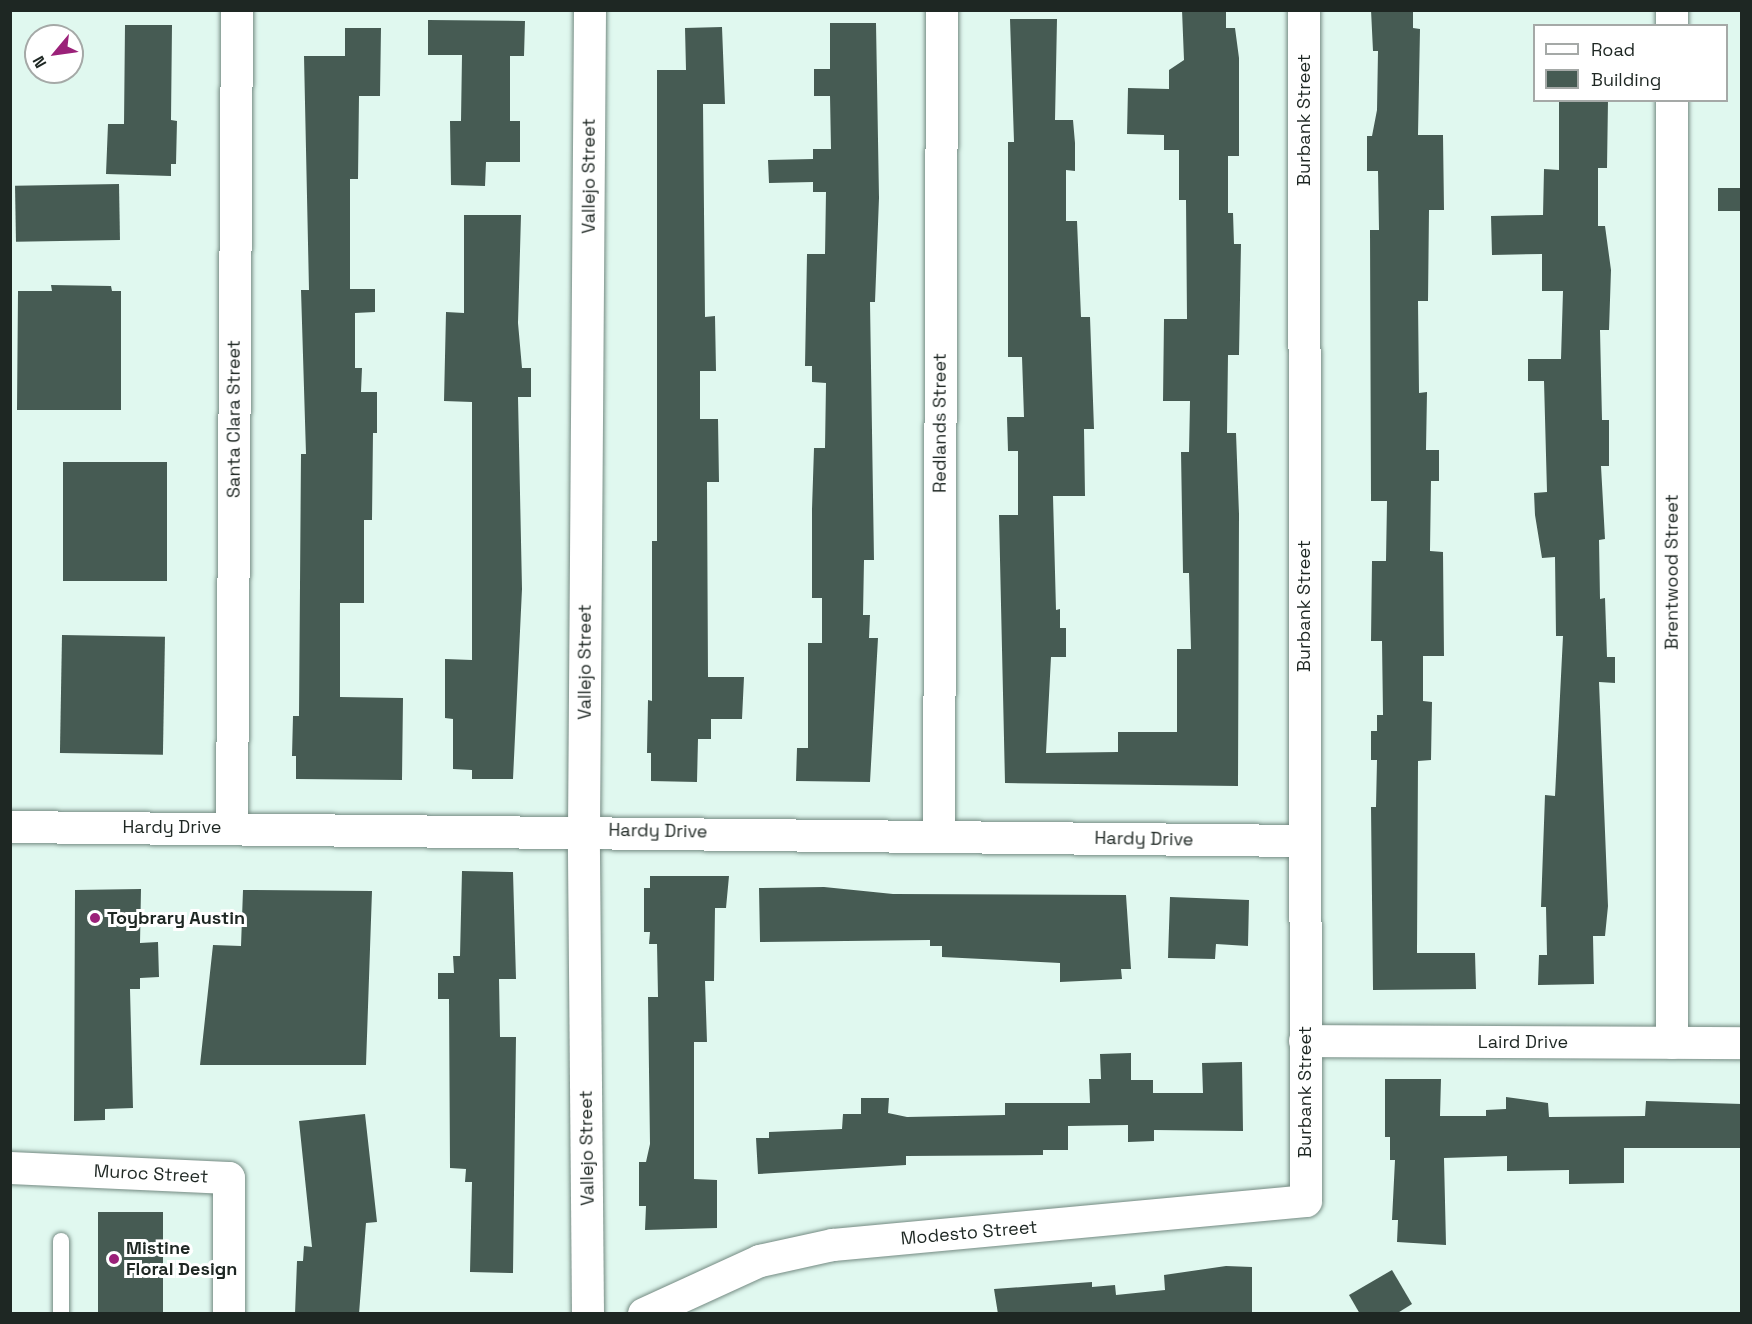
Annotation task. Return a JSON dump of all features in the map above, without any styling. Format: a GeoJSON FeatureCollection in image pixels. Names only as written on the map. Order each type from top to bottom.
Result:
{"type":"FeatureCollection","features":[{"type":"Feature","properties":{"kind":"street","name":"Santa Clara Street"},"geometry":{"type":"LineString","coordinates":[[232,827],[237,10]]}},
{"type":"Feature","properties":{"kind":"street","name":"Vallejo Street"},"geometry":{"type":"LineString","coordinates":[[588,1314],[584,830],[590,10]]}},
{"type":"Feature","properties":{"kind":"street","name":"Redlands Street"},"geometry":{"type":"LineString","coordinates":[[939,836],[942,10]]}},
{"type":"Feature","properties":{"kind":"street","name":"Burbank Street"},"geometry":{"type":"LineString","coordinates":[[1304,10],[1306,1201]]}},
{"type":"Feature","properties":{"kind":"street","name":"Brentwood Street"},"geometry":{"type":"LineString","coordinates":[[1672,102],[1672,1043]]}},
{"type":"Feature","properties":{"kind":"street","name":"Hardy Drive"},"geometry":{"type":"LineString","coordinates":[[10,827],[584,830],[1305,840]]}},
{"type":"Feature","properties":{"kind":"street","name":"Laird Drive"},"geometry":{"type":"LineString","coordinates":[[1305,1041],[1742,1043]]}},
{"type":"Feature","properties":{"kind":"street","name":"Muroc Street"},"geometry":{"type":"LineString","coordinates":[[10,1168],[229,1178],[229,1314]]}},
{"type":"Feature","properties":{"kind":"street","name":"Modesto Street"},"geometry":{"type":"LineString","coordinates":[[644,1314],[760,1261],[833,1245],[1306,1201]]}},
{"type":"Feature","properties":{"kind":"lane"},"geometry":{"type":"LineString","coordinates":[[61,1241],[61,1314]]}},
{"type":"Feature","properties":{"kind":"building"},"geometry":{"type":"Polygon","coordinates":[[[1182,10],[1226,10],[1226,28],[1235,28],[1239,58],[1239,156],[1228,156],[1228,213],[1233,213],[1234,244],[1241,244],[1239,355],[1228,355],[1227,433],[1236,433],[1239,514],[1238,786],[1005,783],[999,515],[1018,515],[1018,451],[1008,451],[1007,417],[1024,417],[1022,357],[1008,357],[1008,142],[1014,142],[1010,19],[1057,19],[1055,120],[1073,120],[1075,143],[1075,171],[1066,170],[1066,221],[1077,221],[1081,317],[1090,317],[1094,429],[1084,429],[1085,496],[1053,496],[1056,610],[1060,609],[1060,628],[1066,628],[1066,657],[1051,657],[1046,753],[1118,752],[1118,732],[1177,732],[1177,649],[1191,649],[1189,573],[1183,573],[1181,452],[1189,452],[1190,401],[1163,401],[1164,319],[1187,319],[1186,200],[1179,200],[1179,150],[1164,150],[1164,135],[1127,134],[1128,88],[1169,89],[1169,70],[1184,60],[1182,10]]]}},
{"type":"Feature","properties":{"kind":"building"},"geometry":{"type":"Polygon","coordinates":[[[1371,10],[1413,10],[1413,28],[1420,29],[1418,135],[1443,135],[1444,210],[1429,210],[1428,301],[1418,301],[1419,393],[1427,392],[1426,450],[1439,450],[1439,481],[1431,481],[1430,551],[1443,552],[1444,656],[1423,656],[1423,701],[1432,702],[1431,760],[1418,761],[1417,953],[1475,953],[1476,989],[1373,990],[1371,807],[1376,807],[1377,760],[1371,760],[1371,731],[1377,731],[1377,715],[1383,715],[1382,641],[1371,641],[1372,561],[1386,561],[1387,501],[1371,501],[1370,230],[1379,230],[1378,171],[1367,171],[1367,136],[1372,136],[1377,110],[1378,51],[1373,51],[1371,10]]]}},
{"type":"Feature","properties":{"kind":"building"},"geometry":{"type":"Polygon","coordinates":[[[428,20],[525,21],[524,56],[510,56],[510,121],[520,121],[520,162],[486,162],[485,186],[451,185],[450,121],[461,121],[462,55],[428,55],[428,20]]]}},
{"type":"Feature","properties":{"kind":"building"},"geometry":{"type":"Polygon","coordinates":[[[830,23],[876,23],[879,198],[875,302],[870,302],[874,560],[864,560],[863,615],[870,615],[869,638],[878,638],[870,782],[796,781],[797,748],[808,748],[808,643],[822,643],[822,598],[812,598],[812,509],[814,448],[825,448],[826,383],[812,382],[812,366],[805,366],[807,254],[825,254],[826,192],[813,192],[813,182],[769,183],[768,160],[813,159],[813,149],[831,149],[830,96],[814,96],[814,69],[830,69],[830,23]]]}},
{"type":"Feature","properties":{"kind":"building"},"geometry":{"type":"Polygon","coordinates":[[[125,25],[172,25],[171,120],[177,121],[176,164],[171,164],[171,176],[106,174],[108,124],[124,124],[125,25]]]}},
{"type":"Feature","properties":{"kind":"building"},"geometry":{"type":"Polygon","coordinates":[[[722,27],[725,104],[703,104],[705,317],[715,316],[716,371],[700,371],[700,419],[718,419],[719,482],[707,482],[708,677],[744,677],[742,719],[711,719],[711,739],[698,739],[697,782],[651,781],[651,753],[647,753],[648,700],[652,701],[652,541],[657,541],[657,70],[686,70],[685,28],[722,27]]]}},
{"type":"Feature","properties":{"kind":"building"},"geometry":{"type":"Polygon","coordinates":[[[345,28],[381,28],[380,96],[359,96],[358,179],[350,179],[350,289],[375,289],[375,312],[355,313],[355,368],[362,368],[361,392],[377,392],[377,433],[373,433],[372,520],[364,520],[364,603],[340,603],[340,697],[403,698],[402,780],[296,779],[296,756],[292,756],[293,716],[299,716],[301,454],[306,454],[301,290],[309,290],[304,56],[345,56],[345,28]]]}},
{"type":"Feature","properties":{"kind":"building"},"geometry":{"type":"Polygon","coordinates":[[[1559,102],[1608,102],[1607,168],[1598,168],[1598,226],[1605,226],[1611,270],[1609,330],[1600,330],[1602,420],[1609,420],[1609,466],[1601,466],[1605,539],[1599,540],[1600,599],[1605,598],[1607,657],[1615,657],[1615,683],[1599,682],[1608,906],[1605,936],[1593,936],[1594,984],[1538,985],[1539,955],[1547,955],[1546,907],[1541,907],[1545,795],[1555,796],[1563,636],[1556,636],[1555,557],[1542,558],[1535,515],[1534,493],[1547,492],[1544,381],[1528,381],[1528,359],[1561,359],[1563,291],[1542,291],[1542,254],[1492,255],[1491,216],[1543,215],[1544,169],[1559,170],[1559,102]]]}},
{"type":"Feature","properties":{"kind":"building"},"geometry":{"type":"Polygon","coordinates":[[[119,184],[120,240],[16,242],[15,186],[119,184]]]}},
{"type":"Feature","properties":{"kind":"building"},"geometry":{"type":"Polygon","coordinates":[[[1718,188],[1742,188],[1742,211],[1718,211],[1718,188]]]}},
{"type":"Feature","properties":{"kind":"building"},"geometry":{"type":"Polygon","coordinates":[[[464,215],[521,215],[518,323],[522,368],[531,368],[531,397],[518,397],[522,589],[513,779],[472,779],[472,770],[453,769],[453,719],[445,718],[445,659],[472,660],[472,402],[444,401],[446,312],[464,313],[464,215]]]}},
{"type":"Feature","properties":{"kind":"building"},"geometry":{"type":"Polygon","coordinates":[[[51,285],[111,286],[112,291],[121,291],[121,410],[17,410],[18,291],[52,291],[51,285]]]}},
{"type":"Feature","properties":{"kind":"building"},"geometry":{"type":"Polygon","coordinates":[[[63,462],[167,462],[167,581],[63,581],[63,462]]]}},
{"type":"Feature","properties":{"kind":"building"},"geometry":{"type":"Polygon","coordinates":[[[62,635],[165,637],[163,755],[60,753],[62,635]]]}},
{"type":"Feature","properties":{"kind":"building"},"geometry":{"type":"Polygon","coordinates":[[[462,871],[513,872],[516,979],[499,979],[500,1037],[516,1037],[513,1273],[470,1272],[472,1182],[465,1182],[466,1169],[450,1168],[449,999],[438,999],[438,973],[454,973],[453,956],[460,956],[462,871]]]}},
{"type":"Feature","properties":{"kind":"building"},"geometry":{"type":"Polygon","coordinates":[[[650,876],[729,876],[726,908],[715,908],[714,981],[705,981],[707,1042],[694,1042],[694,1179],[717,1180],[717,1228],[645,1230],[646,1206],[639,1206],[639,1162],[646,1162],[650,1144],[648,997],[658,997],[657,944],[649,944],[650,932],[644,932],[644,888],[650,888],[650,876]]]}},
{"type":"Feature","properties":{"kind":"building"},"geometry":{"type":"Polygon","coordinates":[[[824,887],[893,894],[1126,895],[1131,969],[1121,969],[1122,979],[1060,982],[1060,963],[942,957],[942,946],[930,946],[930,940],[760,942],[759,888],[824,887]]]}},
{"type":"Feature","properties":{"kind":"building"},"geometry":{"type":"Polygon","coordinates":[[[141,889],[140,943],[158,942],[159,977],[140,978],[140,989],[130,989],[133,1108],[105,1109],[105,1120],[74,1121],[75,890],[141,889]]]}},
{"type":"Feature","properties":{"kind":"building"},"geometry":{"type":"Polygon","coordinates":[[[243,890],[372,891],[366,1065],[200,1065],[213,945],[241,946],[243,890]]]}},
{"type":"Feature","properties":{"kind":"building"},"geometry":{"type":"Polygon","coordinates":[[[1170,897],[1249,900],[1248,946],[1216,944],[1215,959],[1168,958],[1170,897]]]}},
{"type":"Feature","properties":{"kind":"building"},"geometry":{"type":"Polygon","coordinates":[[[1131,1053],[1131,1080],[1153,1080],[1153,1093],[1203,1093],[1202,1063],[1242,1062],[1243,1131],[1154,1130],[1154,1141],[1128,1142],[1128,1125],[1068,1126],[1068,1150],[1043,1150],[1043,1155],[906,1156],[906,1165],[758,1174],[756,1138],[769,1138],[769,1132],[842,1129],[843,1114],[861,1114],[861,1098],[889,1098],[888,1113],[907,1117],[1005,1115],[1005,1103],[1090,1103],[1089,1079],[1101,1079],[1100,1054],[1131,1053]]]}},
{"type":"Feature","properties":{"kind":"building"},"geometry":{"type":"Polygon","coordinates":[[[1385,1079],[1441,1079],[1440,1116],[1486,1116],[1486,1110],[1506,1109],[1506,1097],[1548,1103],[1549,1117],[1645,1116],[1646,1101],[1742,1104],[1742,1148],[1624,1148],[1624,1183],[1569,1184],[1569,1170],[1507,1171],[1507,1156],[1444,1158],[1446,1245],[1397,1242],[1398,1220],[1392,1220],[1395,1160],[1390,1160],[1390,1137],[1385,1137],[1385,1079]]]}},
{"type":"Feature","properties":{"kind":"building"},"geometry":{"type":"Polygon","coordinates":[[[365,1114],[377,1222],[366,1223],[359,1314],[295,1314],[297,1261],[303,1261],[304,1246],[312,1247],[299,1121],[365,1114]]]}},
{"type":"Feature","properties":{"kind":"building"},"geometry":{"type":"Polygon","coordinates":[[[98,1212],[163,1212],[163,1314],[98,1314],[98,1212]]]}},
{"type":"Feature","properties":{"kind":"building"},"geometry":{"type":"Polygon","coordinates":[[[1226,1266],[1252,1267],[1252,1314],[998,1314],[994,1289],[1092,1282],[1092,1287],[1115,1285],[1116,1295],[1165,1290],[1164,1275],[1226,1266]]]}},
{"type":"Feature","properties":{"kind":"building"},"geometry":{"type":"Polygon","coordinates":[[[1392,1270],[1412,1304],[1396,1314],[1360,1314],[1349,1295],[1392,1270]]]}},
{"type":"Feature","properties":{"kind":"place","name":"Toybrary Austin"},"geometry":{"type":"Point","coordinates":[95,918]}},
{"type":"Feature","properties":{"kind":"place","name":"Mistine Floral Design"},"geometry":{"type":"Point","coordinates":[114,1259]}}]}
